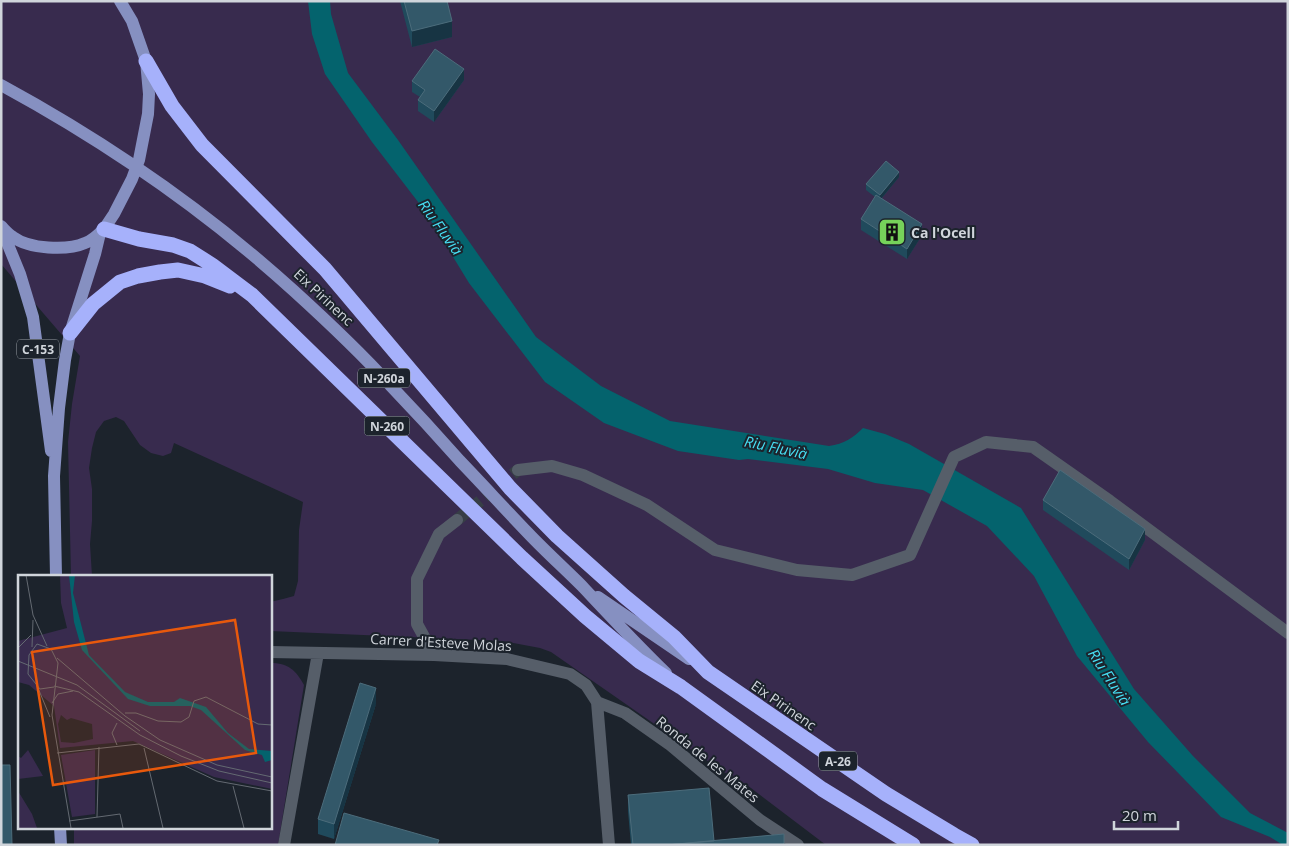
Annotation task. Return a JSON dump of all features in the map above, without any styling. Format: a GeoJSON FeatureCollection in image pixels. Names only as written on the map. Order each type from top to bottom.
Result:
{"type":"FeatureCollection","features":[{"type":"Feature","properties":{"kind":"highway"},"geometry":{"type":"LineString","coordinates":[[146,61],[172,106],[202,145],[325,270],[510,488],[557,536],[624,596],[674,637],[708,672]]}},
{"type":"Feature","properties":{"kind":"highway","name":"N-260"},"geometry":{"type":"LineString","coordinates":[[102,231],[173,245],[190,251],[252,295],[522,558],[578,610],[639,661],[681,687]]}},
{"type":"Feature","properties":{"kind":"highway"},"geometry":{"type":"LineString","coordinates":[[70,333],[93,304],[120,282],[138,276],[178,270],[205,276],[252,295]]}},
{"type":"Feature","properties":{"kind":"highway","name":"Eix Pirinenc"},"geometry":{"type":"LineString","coordinates":[[708,672],[886,794],[972,845]]}},
{"type":"Feature","properties":{"kind":"highway","name":"Eix Pirinenc"},"geometry":{"type":"LineString","coordinates":[[681,687],[822,789],[913,845]]}},
{"type":"Feature","properties":{"kind":"main road"},"geometry":{"type":"LineString","coordinates":[[1,227],[12,237],[25,243],[50,248],[68,247],[85,243],[102,231],[124,196],[140,160],[148,114],[149,94],[146,61],[132,21],[120,1]]}},
{"type":"Feature","properties":{"kind":"main road","name":"Eix Pirinenc"},"geometry":{"type":"LineString","coordinates":[[1,85],[112,150],[168,190],[244,248],[317,312],[390,384],[527,532],[620,628],[681,687]]}},
{"type":"Feature","properties":{"kind":"main road","name":"C-153"},"geometry":{"type":"LineString","coordinates":[[1,227],[20,274],[33,317],[54,476]]}},
{"type":"Feature","properties":{"kind":"main road","name":"C-153"},"geometry":{"type":"LineString","coordinates":[[56,575],[54,476],[65,360],[70,333],[102,231]]}},
{"type":"Feature","properties":{"kind":"main road","name":"Eix Pirinenc"},"geometry":{"type":"LineString","coordinates":[[581,586],[708,672]]}},
{"type":"Feature","properties":{"kind":"main road"},"geometry":{"type":"LineString","coordinates":[[60,828],[60,845]]}},
{"type":"Feature","properties":{"kind":"street"},"geometry":{"type":"LineString","coordinates":[[518,470],[552,466],[583,475],[647,505],[715,550],[797,570],[852,575],[910,556],[954,458],[986,442],[1033,447],[1110,501],[1288,633]]}},
{"type":"Feature","properties":{"kind":"street"},"geometry":{"type":"LineString","coordinates":[[434,655],[417,624],[417,579],[440,534],[457,520]]}},
{"type":"Feature","properties":{"kind":"street","name":"Carrer d'Esteve Molas"},"geometry":{"type":"LineString","coordinates":[[271,652],[507,658],[570,674],[586,685],[597,702]]}},
{"type":"Feature","properties":{"kind":"street"},"geometry":{"type":"LineString","coordinates":[[284,845],[318,653]]}},
{"type":"Feature","properties":{"kind":"street"},"geometry":{"type":"LineString","coordinates":[[597,702],[609,845]]}},
{"type":"Feature","properties":{"kind":"street","name":"Ronda de les Mates"},"geometry":{"type":"LineString","coordinates":[[597,702],[625,714],[669,744],[760,820],[798,845]]}},
{"type":"Feature","properties":{"kind":"shaded area"},"geometry":{"type":"Polygon","coordinates":[[[1,1],[1288,1],[1288,845],[826,845],[747,785],[722,771],[551,652],[503,641],[271,631],[271,602],[294,596],[298,581],[299,530],[303,502],[174,443],[171,453],[163,456],[151,453],[140,445],[124,421],[116,417],[104,421],[96,432],[92,448],[89,468],[92,489],[90,544],[92,575],[71,575],[68,442],[80,356],[1,264],[1,1]]]}},
{"type":"Feature","properties":{"kind":"shaded area"},"geometry":{"type":"Polygon","coordinates":[[[271,663],[287,666],[298,675],[304,685],[278,845],[74,845],[74,828],[271,828],[271,663]]]}},
{"type":"Feature","properties":{"kind":"water","name":"Riu Fluvià"},"geometry":{"type":"Polygon","coordinates":[[[308,1],[330,1],[331,14],[348,73],[398,140],[536,337],[601,386],[670,421],[829,446],[848,440],[863,428],[885,434],[909,444],[1021,508],[1134,689],[1193,756],[1250,813],[1288,833],[1288,845],[1283,845],[1270,837],[1221,817],[1148,742],[1077,656],[1034,576],[987,526],[923,490],[875,483],[828,469],[748,459],[739,460],[678,451],[604,423],[545,382],[469,283],[425,211],[372,142],[325,74],[312,34],[308,1]]]}},
{"type":"Feature","properties":{"kind":"building"},"geometry":{"type":"Polygon","coordinates":[[[404,1],[447,1],[452,21],[412,31],[404,1]]]}},
{"type":"Feature","properties":{"kind":"building"},"geometry":{"type":"Polygon","coordinates":[[[435,49],[464,69],[434,111],[418,100],[425,90],[412,81],[435,49]]]}},
{"type":"Feature","properties":{"kind":"building"},"geometry":{"type":"Polygon","coordinates":[[[886,161],[899,172],[880,195],[866,184],[886,161]]]}},
{"type":"Feature","properties":{"kind":"building","name":"Ca l'Ocell"},"geometry":{"type":"Polygon","coordinates":[[[876,195],[922,224],[907,249],[861,219],[876,195]]]}},
{"type":"Feature","properties":{"kind":"building"},"geometry":{"type":"Polygon","coordinates":[[[1060,470],[1145,529],[1129,559],[1043,500],[1060,470]]]}},
{"type":"Feature","properties":{"kind":"building"},"geometry":{"type":"Polygon","coordinates":[[[360,683],[376,688],[334,824],[318,819],[360,683]]]}},
{"type":"Feature","properties":{"kind":"building"},"geometry":{"type":"Polygon","coordinates":[[[1,765],[10,765],[12,845],[1,845],[1,765]]]}},
{"type":"Feature","properties":{"kind":"building"},"geometry":{"type":"Polygon","coordinates":[[[709,788],[714,841],[666,845],[633,845],[628,795],[709,788]]]}},
{"type":"Feature","properties":{"kind":"building"},"geometry":{"type":"Polygon","coordinates":[[[344,813],[439,840],[437,845],[335,845],[344,813]]]}},
{"type":"Feature","properties":{"kind":"building"},"geometry":{"type":"Polygon","coordinates":[[[784,834],[784,845],[666,845],[784,834]]]}},
{"type":"Feature","properties":{"kind":"tunnel"},"geometry":{"type":"LineString","coordinates":[[457,520],[518,470]]}},
{"type":"Feature","properties":{"kind":"place","name":"Ca l'Ocell"},"geometry":{"type":"Point","coordinates":[892,232]}}]}
